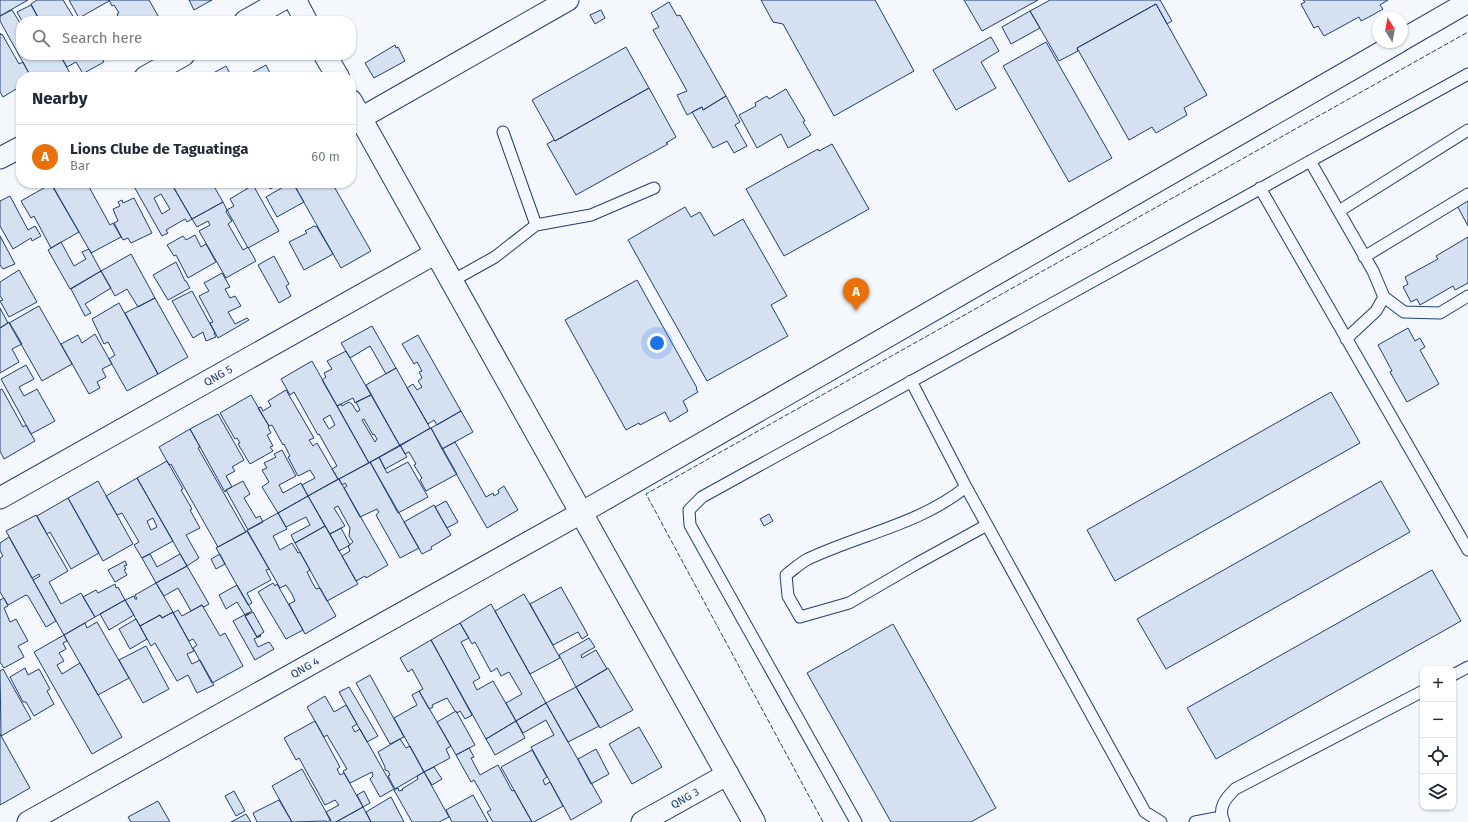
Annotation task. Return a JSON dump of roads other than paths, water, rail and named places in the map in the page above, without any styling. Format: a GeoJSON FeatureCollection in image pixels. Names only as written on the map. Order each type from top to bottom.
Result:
{"type":"FeatureCollection","features":[{"type":"Feature","properties":{"kind":"street"},"geometry":{"type":"LineString","coordinates":[[254,16],[282,0]]}},
{"type":"Feature","properties":{"kind":"street"},"geometry":{"type":"LineString","coordinates":[[295,0],[303,16]]}},
{"type":"Feature","properties":{"kind":"street"},"geometry":{"type":"LineString","coordinates":[[568,0],[356,109],[754,822]]}},
{"type":"Feature","properties":{"kind":"street"},"geometry":{"type":"LineString","coordinates":[[1408,37],[1468,2]]}},
{"type":"Feature","properties":{"kind":"street","name":"QNG 4"},"geometry":{"type":"LineString","coordinates":[[28,822],[581,513],[1389,48]]}},
{"type":"Feature","properties":{"kind":"street"},"geometry":{"type":"LineString","coordinates":[[154,72],[175,60]]}},
{"type":"Feature","properties":{"kind":"street"},"geometry":{"type":"LineString","coordinates":[[328,60],[335,72]]}},
{"type":"Feature","properties":{"kind":"street"},"geometry":{"type":"LineString","coordinates":[[0,158],[16,149]]}},
{"type":"Feature","properties":{"kind":"street","name":"QNG 5"},"geometry":{"type":"LineString","coordinates":[[0,498],[436,252]]}},
{"type":"Feature","properties":{"kind":"street","name":"QNG 3"},"geometry":{"type":"LineString","coordinates":[[642,822],[728,774]]}},
{"type":"Feature","properties":{"kind":"lane"},"geometry":{"type":"LineString","coordinates":[[856,822],[690,525],[689,510],[702,497],[1468,74]]}},
{"type":"Feature","properties":{"kind":"lane"},"geometry":{"type":"LineString","coordinates":[[1339,211],[1468,130]]}},
{"type":"Feature","properties":{"kind":"lane"},"geometry":{"type":"LineString","coordinates":[[503,132],[536,225]]}},
{"type":"Feature","properties":{"kind":"lane"},"geometry":{"type":"LineString","coordinates":[[1310,161],[1373,271],[1384,297],[1404,312],[1440,313],[1468,296]]}},
{"type":"Feature","properties":{"kind":"lane"},"geometry":{"type":"LineString","coordinates":[[452,281],[495,257],[536,225],[591,215],[654,188]]}},
{"type":"Feature","properties":{"kind":"lane"},"geometry":{"type":"LineString","coordinates":[[1260,188],[1468,550]]}},
{"type":"Feature","properties":{"kind":"lane"},"geometry":{"type":"LineString","coordinates":[[1364,256],[1468,194]]}},
{"type":"Feature","properties":{"kind":"lane"},"geometry":{"type":"LineString","coordinates":[[1346,339],[1376,311],[1384,297]]}},
{"type":"Feature","properties":{"kind":"lane"},"geometry":{"type":"LineString","coordinates":[[911,381],[966,487],[1145,812],[1161,822]]}},
{"type":"Feature","properties":{"kind":"lane"},"geometry":{"type":"LineString","coordinates":[[966,487],[934,508],[908,521],[807,560],[786,575],[788,596],[800,617],[848,603],[987,525]]}},
{"type":"Feature","properties":{"kind":"lane"},"geometry":{"type":"LineString","coordinates":[[1456,673],[1468,667]]}},
{"type":"Feature","properties":{"kind":"lane"},"geometry":{"type":"LineString","coordinates":[[1195,822],[1223,819],[1223,801],[1235,789],[1420,693]]}},
{"type":"Feature","properties":{"kind":"place","name":"Lions Clube de Taguatinga"},"geometry":{"type":"Point","coordinates":[856,311]}}]}
